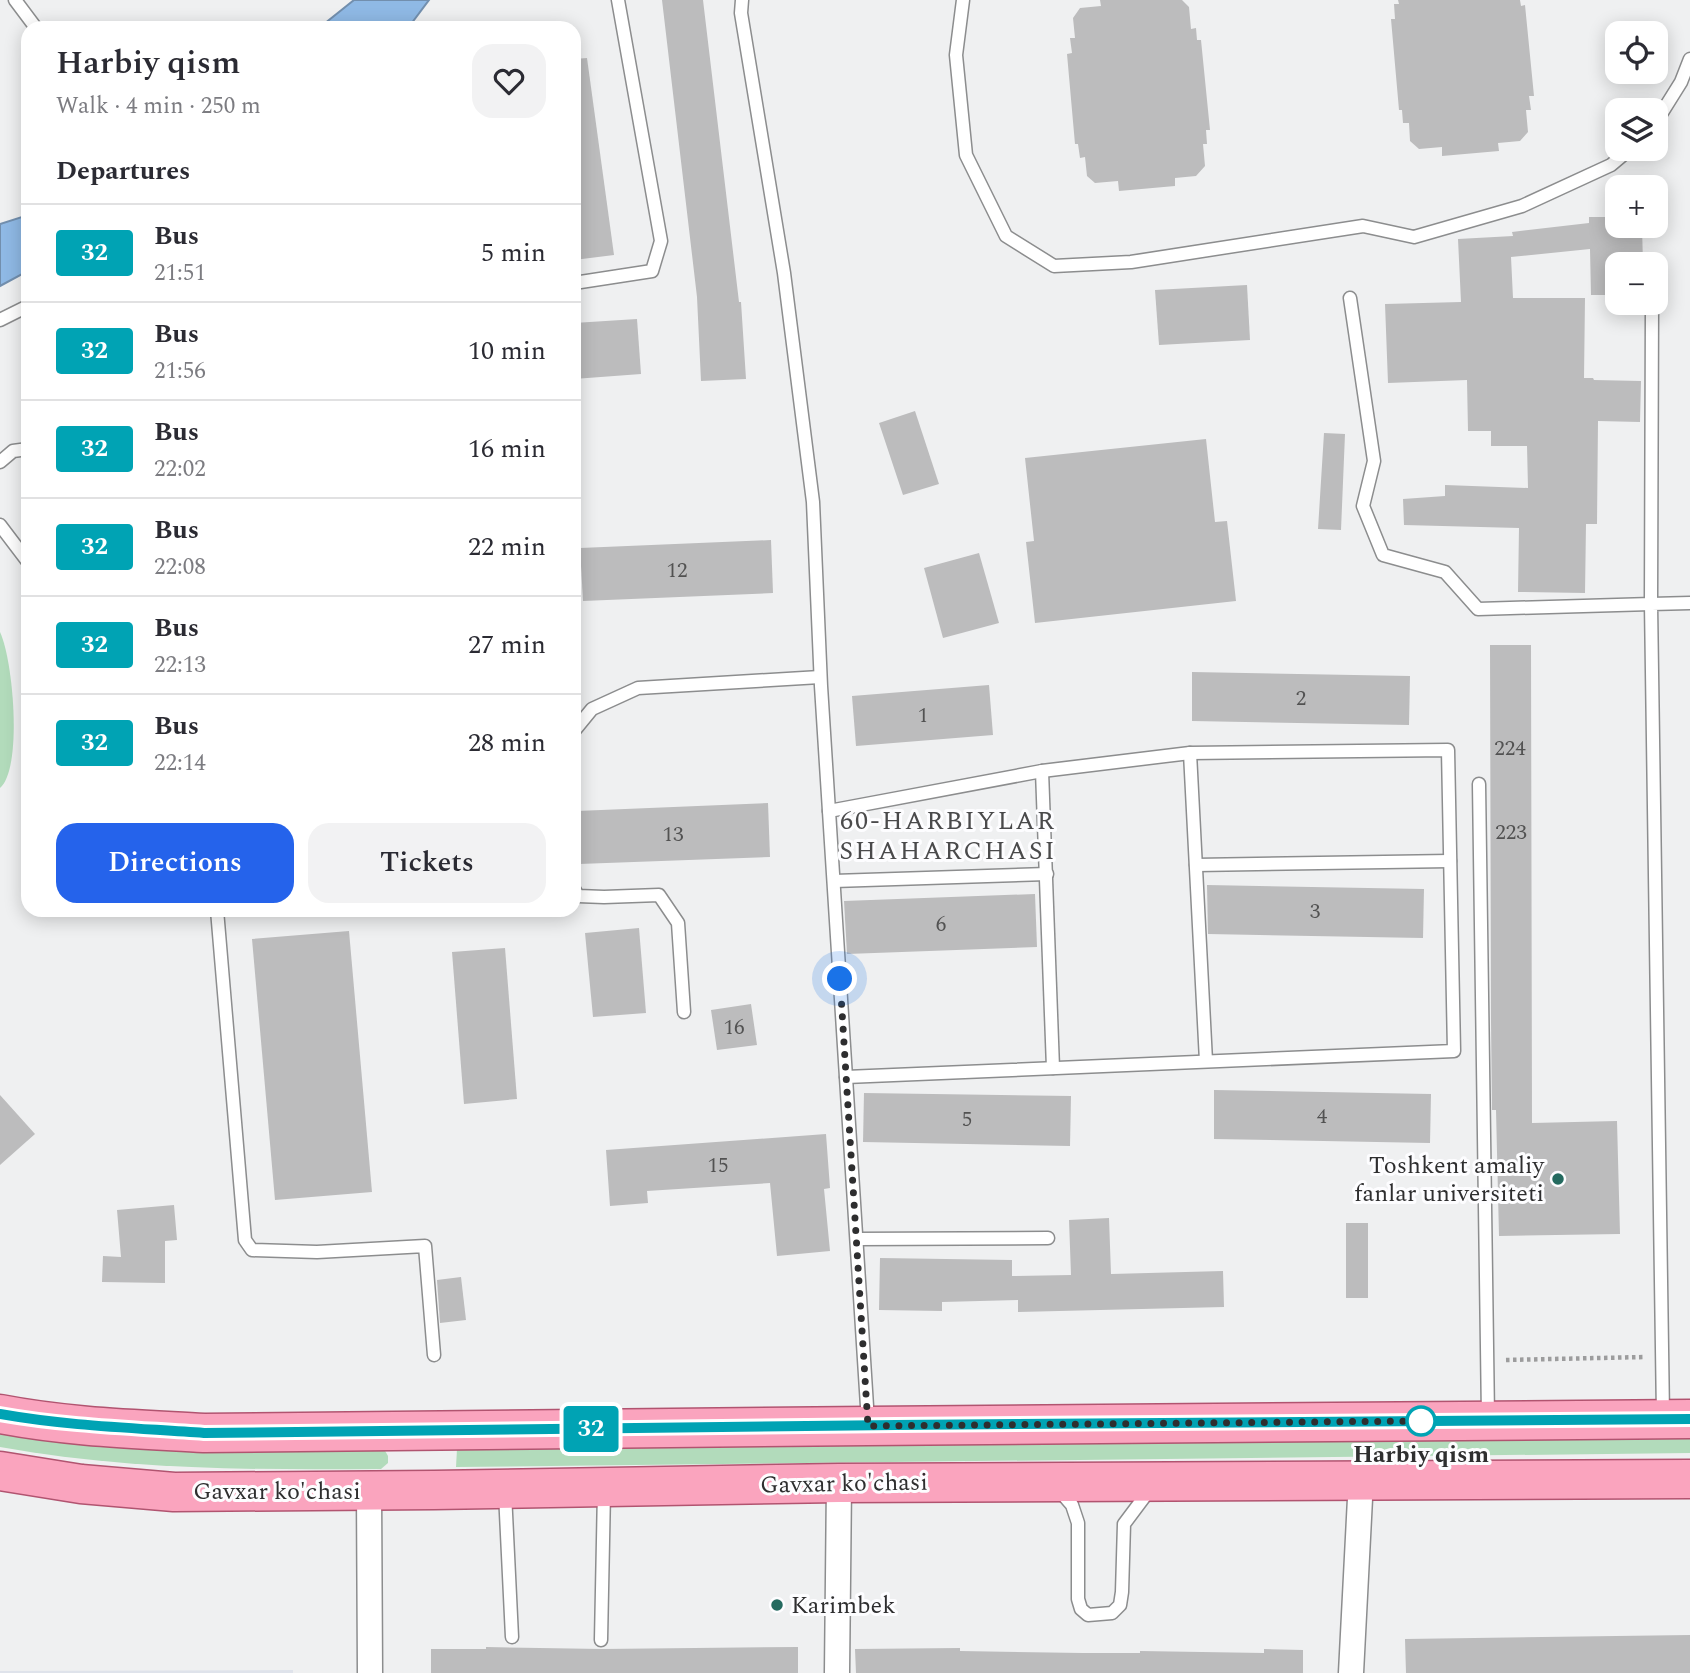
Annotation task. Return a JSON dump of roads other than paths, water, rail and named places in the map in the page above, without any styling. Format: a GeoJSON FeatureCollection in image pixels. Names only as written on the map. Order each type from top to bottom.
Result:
{"type":"FeatureCollection","features":[{"type":"Feature","properties":{"kind":"main road"},"geometry":{"type":"LineString","coordinates":[[0,1414],[109,1427],[204,1433],[1676,1419]]}},
{"type":"Feature","properties":{"kind":"main road"},"geometry":{"type":"LineString","coordinates":[[432,1431],[417,1446],[413,1462],[419,1478],[434,1490]]}},
{"type":"Feature","properties":{"kind":"main road","name":"Gavxar ko'chasi"},"geometry":{"type":"LineString","coordinates":[[0,1471],[81,1484],[174,1492],[1052,1481],[1690,1479]]}},
{"type":"Feature","properties":{"kind":"street"},"geometry":{"type":"LineString","coordinates":[[1351,1673],[1361,1479]]}},
{"type":"Feature","properties":{"kind":"street"},"geometry":{"type":"LineString","coordinates":[[837,1673],[839,1483]]}},
{"type":"Feature","properties":{"kind":"street"},"geometry":{"type":"LineString","coordinates":[[369,1491],[370,1673]]}},
{"type":"Feature","properties":{"kind":"lane"},"geometry":{"type":"LineString","coordinates":[[15,0],[31,21]]}},
{"type":"Feature","properties":{"kind":"lane"},"geometry":{"type":"LineString","coordinates":[[581,282],[652,271],[660,242],[618,0]]}},
{"type":"Feature","properties":{"kind":"lane"},"geometry":{"type":"LineString","coordinates":[[742,0],[741,13],[784,273],[813,502],[820,677],[868,1426]]}},
{"type":"Feature","properties":{"kind":"lane"},"geometry":{"type":"LineString","coordinates":[[963,0],[956,55],[966,155],[1006,236],[1054,266],[1131,262],[1363,226],[1414,237],[1522,206],[1616,161]]}},
{"type":"Feature","properties":{"kind":"lane"},"geometry":{"type":"LineString","coordinates":[[1668,103],[1681,82],[1690,59]]}},
{"type":"Feature","properties":{"kind":"lane"},"geometry":{"type":"LineString","coordinates":[[1350,298],[1374,461],[1363,506],[1383,555],[1445,572],[1478,608],[1690,603]]}},
{"type":"Feature","properties":{"kind":"lane"},"geometry":{"type":"LineString","coordinates":[[0,320],[21,310]]}},
{"type":"Feature","properties":{"kind":"lane"},"geometry":{"type":"LineString","coordinates":[[1651,315],[1651,604],[1662,1370],[1676,1419]]}},
{"type":"Feature","properties":{"kind":"lane"},"geometry":{"type":"LineString","coordinates":[[0,462],[13,451],[21,450]]}},
{"type":"Feature","properties":{"kind":"lane"},"geometry":{"type":"LineString","coordinates":[[0,525],[21,553]]}},
{"type":"Feature","properties":{"kind":"lane"},"geometry":{"type":"LineString","coordinates":[[581,722],[592,709],[638,688],[820,677]]}},
{"type":"Feature","properties":{"kind":"lane"},"geometry":{"type":"LineString","coordinates":[[829,811],[1042,771],[1189,752],[1448,750],[1454,1051],[846,1077]]}},
{"type":"Feature","properties":{"kind":"lane"},"geometry":{"type":"LineString","coordinates":[[1189,752],[1206,1061]]}},
{"type":"Feature","properties":{"kind":"lane"},"geometry":{"type":"LineString","coordinates":[[1042,771],[1053,1068]]}},
{"type":"Feature","properties":{"kind":"lane"},"geometry":{"type":"LineString","coordinates":[[1479,784],[1488,1421]]}},
{"type":"Feature","properties":{"kind":"lane"},"geometry":{"type":"LineString","coordinates":[[1196,864],[1450,861]]}},
{"type":"Feature","properties":{"kind":"lane"},"geometry":{"type":"LineString","coordinates":[[834,881],[1047,874]]}},
{"type":"Feature","properties":{"kind":"lane"},"geometry":{"type":"LineString","coordinates":[[581,896],[659,895],[678,923],[684,1012]]}},
{"type":"Feature","properties":{"kind":"lane"},"geometry":{"type":"LineString","coordinates":[[218,917],[245,1240],[252,1250],[317,1252],[425,1245],[434,1355]]}},
{"type":"Feature","properties":{"kind":"lane"},"geometry":{"type":"LineString","coordinates":[[857,1238],[1048,1238]]}},
{"type":"Feature","properties":{"kind":"lane"},"geometry":{"type":"LineString","coordinates":[[1052,1481],[1072,1505],[1078,1523],[1078,1599],[1081,1609],[1088,1615],[1112,1613],[1120,1605],[1124,1524],[1156,1481]]}},
{"type":"Feature","properties":{"kind":"lane"},"geometry":{"type":"LineString","coordinates":[[601,1640],[604,1487]]}},
{"type":"Feature","properties":{"kind":"lane"},"geometry":{"type":"LineString","coordinates":[[505,1489],[512,1637]]}},
{"type":"Feature","properties":{"kind":"water"},"geometry":{"type":"Polygon","coordinates":[[[354,0],[429,0],[413,21],[328,21],[354,0]]]}},
{"type":"Feature","properties":{"kind":"water"},"geometry":{"type":"Polygon","coordinates":[[[21,217],[21,275],[0,286],[0,224],[21,217]]]}},
{"type":"Feature","properties":{"kind":"place","name":"Toshkent amaliy fanlar universiteti"},"geometry":{"type":"Point","coordinates":[1558,1179]}},
{"type":"Feature","properties":{"kind":"place","name":"Harbiy qism"},"geometry":{"type":"Point","coordinates":[1421,1421]}},
{"type":"Feature","properties":{"kind":"place","name":"Karimbek"},"geometry":{"type":"Point","coordinates":[777,1605]}},
{"type":"Feature","properties":{"kind":"district","name":"60-HARBIYLAR SHAHARCHASI"},"geometry":{"type":"Point","coordinates":[948,835]}}]}
